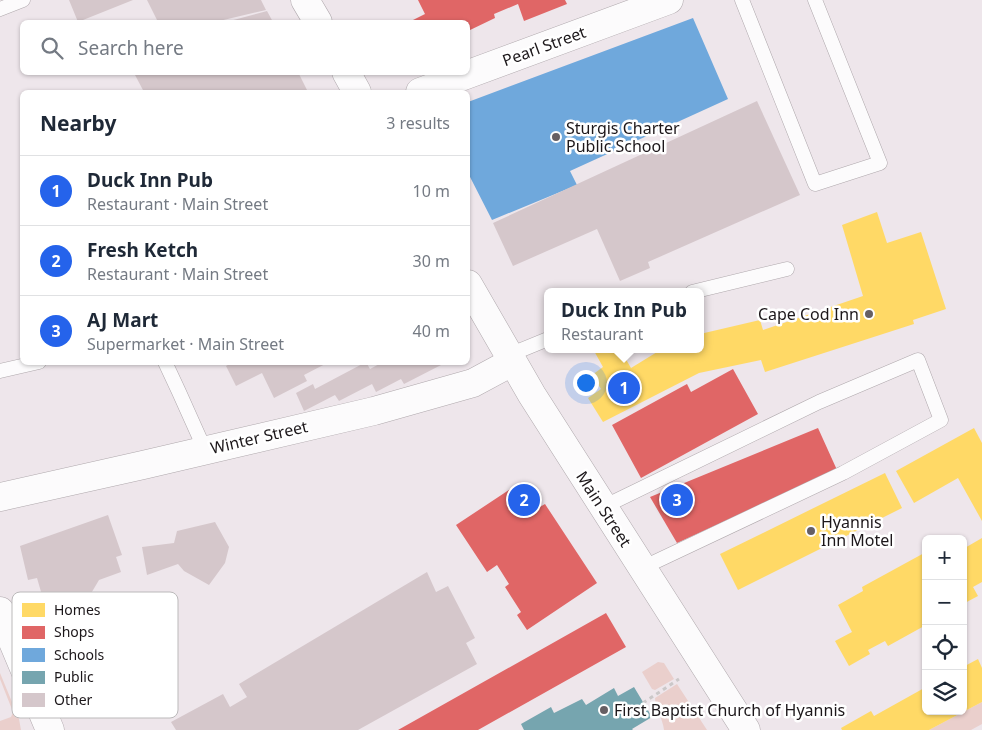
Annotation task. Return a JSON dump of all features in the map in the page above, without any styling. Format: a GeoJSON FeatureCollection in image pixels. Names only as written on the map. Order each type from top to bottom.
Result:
{"type":"FeatureCollection","features":[{"type":"Feature","properties":{"kind":"street"},"geometry":{"type":"LineString","coordinates":[[305,0],[317,20]]}},
{"type":"Feature","properties":{"kind":"street","name":"Pearl Street"},"geometry":{"type":"LineString","coordinates":[[470,74],[669,0]]}},
{"type":"Feature","properties":{"kind":"street"},"geometry":{"type":"LineString","coordinates":[[348,75],[356,90]]}},
{"type":"Feature","properties":{"kind":"street","name":"Pearl Street"},"geometry":{"type":"LineString","coordinates":[[425,90],[466,75]]}},
{"type":"Feature","properties":{"kind":"street","name":"Main Street"},"geometry":{"type":"LineString","coordinates":[[470,287],[532,395],[746,730]]}},
{"type":"Feature","properties":{"kind":"street","name":"Winter Street"},"geometry":{"type":"LineString","coordinates":[[0,497],[374,410],[473,383],[511,358]]}},
{"type":"Feature","properties":{"kind":"street"},"geometry":{"type":"LineString","coordinates":[[0,611],[12,640]]}},
{"type":"Feature","properties":{"kind":"street"},"geometry":{"type":"LineString","coordinates":[[45,718],[50,730]]}},
{"type":"Feature","properties":{"kind":"lane"},"geometry":{"type":"LineString","coordinates":[[0,9],[23,0]]}},
{"type":"Feature","properties":{"kind":"lane"},"geometry":{"type":"LineString","coordinates":[[742,0],[815,184],[880,163],[815,0]]}},
{"type":"Feature","properties":{"kind":"lane"},"geometry":{"type":"LineString","coordinates":[[704,289],[787,269]]}},
{"type":"Feature","properties":{"kind":"lane"},"geometry":{"type":"LineString","coordinates":[[511,358],[544,340]]}},
{"type":"Feature","properties":{"kind":"lane"},"geometry":{"type":"LineString","coordinates":[[603,507],[819,402],[918,360],[941,420],[843,473],[642,568]]}},
{"type":"Feature","properties":{"kind":"lane"},"geometry":{"type":"LineString","coordinates":[[0,371],[26,365]]}},
{"type":"Feature","properties":{"kind":"lane"},"geometry":{"type":"LineString","coordinates":[[166,365],[205,450]]}},
{"type":"Feature","properties":{"kind":"path"},"geometry":{"type":"LineString","coordinates":[[643,703],[680,679]]}},
{"type":"Feature","properties":{"kind":"shaded area"},"geometry":{"type":"Polygon","coordinates":[[[658,662],[664,663],[674,679],[655,690],[652,689],[642,672],[658,662]]]}},
{"type":"Feature","properties":{"kind":"shaded area"},"geometry":{"type":"Polygon","coordinates":[[[0,673],[12,702],[12,709],[0,679],[0,673]]]}},
{"type":"Feature","properties":{"kind":"shaded area"},"geometry":{"type":"Polygon","coordinates":[[[677,684],[707,730],[664,730],[655,698],[677,684]]]}},
{"type":"Feature","properties":{"kind":"shaded area"},"geometry":{"type":"Polygon","coordinates":[[[982,702],[982,724],[971,730],[929,730],[957,715],[967,715],[967,710],[982,702]]]}},
{"type":"Feature","properties":{"kind":"shaded area"},"geometry":{"type":"Polygon","coordinates":[[[12,714],[12,718],[19,718],[21,730],[0,730],[0,721],[11,717],[12,714]]]}},
{"type":"Feature","properties":{"kind":"building: Homes","name":"Cape Cod Inn"},"geometry":{"type":"Polygon","coordinates":[[[877,212],[887,243],[921,232],[946,309],[913,320],[914,324],[765,372],[761,360],[699,373],[603,422],[588,398],[601,389],[592,375],[603,367],[595,353],[622,353],[631,368],[655,353],[704,353],[704,333],[760,320],[763,330],[863,296],[842,225],[877,212]]]}},
{"type":"Feature","properties":{"kind":"building: Homes","name":"Hyannis Inn Motel"},"geometry":{"type":"Polygon","coordinates":[[[974,428],[982,443],[982,521],[958,478],[914,503],[896,471],[974,428]]]}},
{"type":"Feature","properties":{"kind":"building: Homes","name":"Hyannis Inn Motel"},"geometry":{"type":"Polygon","coordinates":[[[885,473],[902,508],[738,590],[720,554],[885,473]]]}},
{"type":"Feature","properties":{"kind":"building: Homes"},"geometry":{"type":"Polygon","coordinates":[[[982,538],[982,582],[973,587],[978,596],[967,602],[967,580],[967,547],[982,538]]]}},
{"type":"Feature","properties":{"kind":"building: Homes","name":"Hyannis Inn Motel"},"geometry":{"type":"Polygon","coordinates":[[[922,554],[922,627],[888,646],[885,641],[868,650],[870,654],[849,666],[835,641],[852,632],[838,605],[863,591],[862,587],[922,554]]]}},
{"type":"Feature","properties":{"kind":"building: Homes"},"geometry":{"type":"Polygon","coordinates":[[[978,659],[982,668],[982,702],[967,710],[967,670],[967,665],[978,659]]]}},
{"type":"Feature","properties":{"kind":"building: Homes"},"geometry":{"type":"Polygon","coordinates":[[[922,689],[922,715],[957,715],[929,730],[842,730],[841,728],[871,711],[874,716],[922,689]]]}},
{"type":"Feature","properties":{"kind":"building: Shops"},"geometry":{"type":"Polygon","coordinates":[[[418,0],[565,0],[567,4],[524,21],[518,4],[494,14],[495,18],[470,30],[470,20],[413,20],[425,14],[418,0]]]}},
{"type":"Feature","properties":{"kind":"building: Shops"},"geometry":{"type":"Polygon","coordinates":[[[733,369],[758,414],[641,478],[612,425],[687,384],[691,392],[733,369]]]}},
{"type":"Feature","properties":{"kind":"building: Shops"},"geometry":{"type":"Polygon","coordinates":[[[818,428],[837,470],[677,543],[650,497],[818,428]]]}},
{"type":"Feature","properties":{"kind":"building: Shops"},"geometry":{"type":"Polygon","coordinates":[[[521,482],[538,508],[545,504],[597,583],[527,630],[517,615],[521,612],[505,587],[509,584],[497,565],[487,572],[456,525],[521,482]]]}},
{"type":"Feature","properties":{"kind":"building: Shops"},"geometry":{"type":"Polygon","coordinates":[[[606,613],[626,647],[478,730],[398,730],[606,613]]]}},
{"type":"Feature","properties":{"kind":"building: Schools","name":"Sturgis Charter Public School"},"geometry":{"type":"Polygon","coordinates":[[[693,18],[728,99],[570,171],[577,185],[492,220],[470,177],[470,101],[693,18]]]}},
{"type":"Feature","properties":{"kind":"building: Public","name":"First Baptist Church of Hyannis"},"geometry":{"type":"Polygon","coordinates":[[[634,687],[652,717],[633,730],[524,730],[521,724],[551,707],[554,713],[582,699],[586,705],[614,688],[618,696],[634,687]]]}},
{"type":"Feature","properties":{"kind":"building: Other"},"geometry":{"type":"Polygon","coordinates":[[[69,0],[133,0],[83,20],[77,20],[69,0]]]}},
{"type":"Feature","properties":{"kind":"building: Other"},"geometry":{"type":"Polygon","coordinates":[[[147,0],[261,0],[266,10],[224,20],[157,20],[147,0]]]}},
{"type":"Feature","properties":{"kind":"building: Other"},"geometry":{"type":"Polygon","coordinates":[[[267,11],[272,20],[233,20],[267,11]]]}},
{"type":"Feature","properties":{"kind":"building: Other"},"geometry":{"type":"Polygon","coordinates":[[[135,75],[300,75],[307,90],[143,90],[135,75]]]}},
{"type":"Feature","properties":{"kind":"building: Other"},"geometry":{"type":"Polygon","coordinates":[[[757,101],[800,195],[648,262],[650,268],[620,281],[597,229],[513,266],[493,223],[757,101]]]}},
{"type":"Feature","properties":{"kind":"building: Other"},"geometry":{"type":"Polygon","coordinates":[[[323,365],[304,375],[307,381],[274,398],[262,373],[236,386],[226,366],[323,365]]]}},
{"type":"Feature","properties":{"kind":"building: Other"},"geometry":{"type":"Polygon","coordinates":[[[360,365],[368,365],[370,369],[377,365],[441,365],[404,384],[401,379],[376,392],[372,384],[339,401],[335,395],[304,411],[296,393],[313,384],[315,389],[360,365]]]}},
{"type":"Feature","properties":{"kind":"building: Other"},"geometry":{"type":"Polygon","coordinates":[[[108,515],[122,555],[116,557],[121,572],[99,580],[92,592],[41,592],[37,578],[28,580],[20,546],[108,515]]]}},
{"type":"Feature","properties":{"kind":"building: Other"},"geometry":{"type":"Polygon","coordinates":[[[215,522],[229,547],[225,563],[209,585],[184,571],[178,564],[147,575],[142,547],[174,543],[177,531],[215,522]]]}},
{"type":"Feature","properties":{"kind":"building: Other"},"geometry":{"type":"Polygon","coordinates":[[[427,572],[436,592],[448,586],[475,638],[466,643],[477,664],[358,730],[176,730],[171,722],[223,694],[230,707],[247,697],[239,684],[427,572]]]}},
{"type":"Feature","properties":{"kind":"place","name":"Sturgis Charter Public School"},"geometry":{"type":"Point","coordinates":[556,137]}},
{"type":"Feature","properties":{"kind":"place","name":"Cape Cod Inn"},"geometry":{"type":"Point","coordinates":[869,314]}},
{"type":"Feature","properties":{"kind":"place","name":"Duck Inn Pub"},"geometry":{"type":"Point","coordinates":[624,388]}},
{"type":"Feature","properties":{"kind":"place","name":"Fresh Ketch"},"geometry":{"type":"Point","coordinates":[524,500]}},
{"type":"Feature","properties":{"kind":"place","name":"AJ Mart"},"geometry":{"type":"Point","coordinates":[677,500]}},
{"type":"Feature","properties":{"kind":"place","name":"Hyannis Inn Motel"},"geometry":{"type":"Point","coordinates":[811,531]}},
{"type":"Feature","properties":{"kind":"place","name":"First Baptist Church of Hyannis"},"geometry":{"type":"Point","coordinates":[604,710]}}]}
